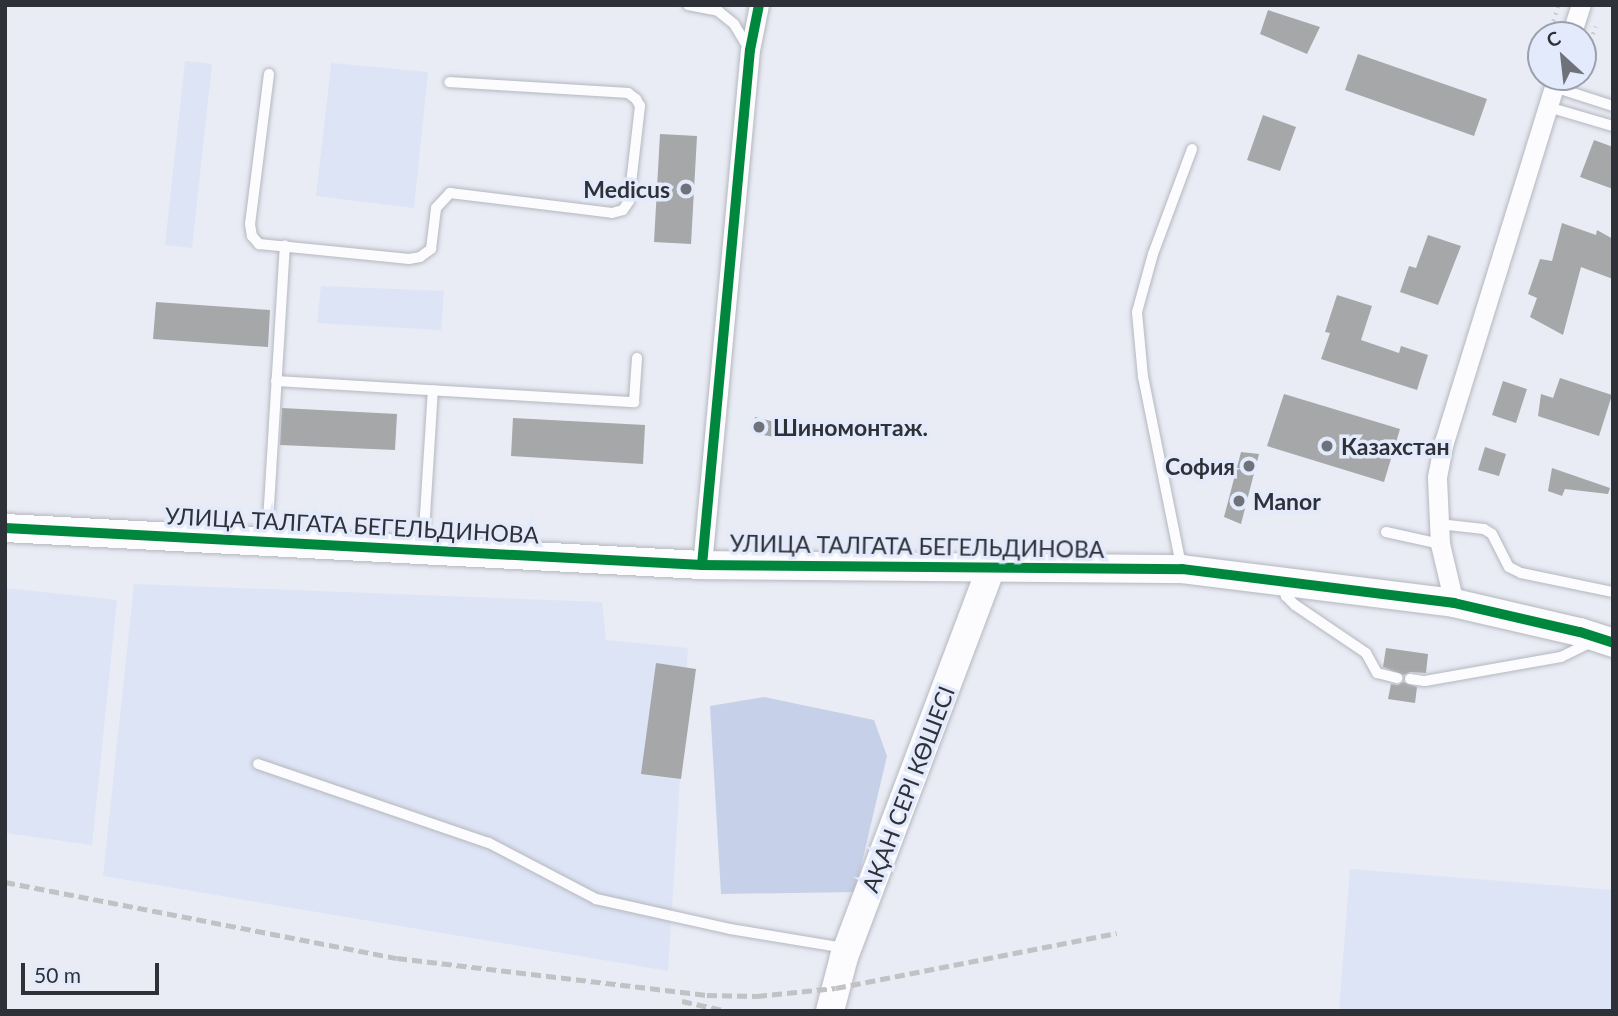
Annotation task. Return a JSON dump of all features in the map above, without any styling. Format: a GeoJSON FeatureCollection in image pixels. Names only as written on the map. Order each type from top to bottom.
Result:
{"type":"FeatureCollection","features":[{"type":"Feature","properties":{"kind":"street"},"geometry":{"type":"LineString","coordinates":[[702,565],[750,50],[759,5]]}},
{"type":"Feature","properties":{"kind":"street"},"geometry":{"type":"LineString","coordinates":[[1454,603],[1439,534],[1437,477],[1444,442],[1552,91]]}},
{"type":"Feature","properties":{"kind":"street","name":"УЛИЦА ТАЛГАТА БЕГЕЛЬДИНОВА"},"geometry":{"type":"LineString","coordinates":[[5,528],[702,565],[1182,569],[1454,603],[1605,640]]}},
{"type":"Feature","properties":{"kind":"street","name":"АҚАН СЕРІ КӨШЕСІ"},"geometry":{"type":"LineString","coordinates":[[830,1011],[848,949],[991,569]]}},
{"type":"Feature","properties":{"kind":"lane"},"geometry":{"type":"LineString","coordinates":[[688,5],[718,11],[734,24],[750,50]]}},
{"type":"Feature","properties":{"kind":"lane"},"geometry":{"type":"LineString","coordinates":[[269,74],[250,224],[252,236],[259,244],[409,259],[420,257],[431,249],[436,208],[450,193],[612,214],[623,210],[629,201],[640,106],[628,93],[449,82]]}},
{"type":"Feature","properties":{"kind":"lane"},"geometry":{"type":"LineString","coordinates":[[1577,91],[1613,106]]}},
{"type":"Feature","properties":{"kind":"lane"},"geometry":{"type":"LineString","coordinates":[[1548,107],[1613,126]]}},
{"type":"Feature","properties":{"kind":"lane"},"geometry":{"type":"LineString","coordinates":[[1182,569],[1143,377],[1137,312],[1153,254],[1192,149]]}},
{"type":"Feature","properties":{"kind":"lane"},"geometry":{"type":"LineString","coordinates":[[267,542],[285,246]]}},
{"type":"Feature","properties":{"kind":"lane"},"geometry":{"type":"LineString","coordinates":[[276,381],[634,402],[637,358]]}},
{"type":"Feature","properties":{"kind":"lane"},"geometry":{"type":"LineString","coordinates":[[423,549],[433,390]]}},
{"type":"Feature","properties":{"kind":"lane"},"geometry":{"type":"LineString","coordinates":[[1386,532],[1439,534],[1484,529],[1492,534],[1509,567],[1521,573],[1613,592]]}},
{"type":"Feature","properties":{"kind":"lane"},"geometry":{"type":"LineString","coordinates":[[1281,580],[1286,596],[1294,605],[1366,653],[1377,673],[1397,678]]}},
{"type":"Feature","properties":{"kind":"lane"},"geometry":{"type":"LineString","coordinates":[[1410,679],[1424,681],[1561,657],[1605,640]]}},
{"type":"Feature","properties":{"kind":"lane"},"geometry":{"type":"LineString","coordinates":[[258,764],[489,842],[596,898],[730,929],[848,949]]}},
{"type":"Feature","properties":{"kind":"shaded area"},"geometry":{"type":"Polygon","coordinates":[[[332,57],[332,63],[428,72],[414,208],[316,196],[332,57]]]}},
{"type":"Feature","properties":{"kind":"shaded area"},"geometry":{"type":"Polygon","coordinates":[[[185,61],[212,64],[192,248],[165,245],[185,61]]]}},
{"type":"Feature","properties":{"kind":"shaded area"},"geometry":{"type":"Polygon","coordinates":[[[321,286],[444,291],[441,330],[317,323],[321,286]]]}},
{"type":"Feature","properties":{"kind":"shaded area"},"geometry":{"type":"Polygon","coordinates":[[[134,584],[602,602],[606,640],[688,648],[668,971],[103,876],[134,584]]]}},
{"type":"Feature","properties":{"kind":"shaded area"},"geometry":{"type":"Polygon","coordinates":[[[5,588],[117,600],[92,845],[5,833],[5,588]]]}},
{"type":"Feature","properties":{"kind":"shaded area"},"geometry":{"type":"Polygon","coordinates":[[[764,697],[874,720],[887,756],[855,892],[721,894],[710,706],[764,697]]]}},
{"type":"Feature","properties":{"kind":"shaded area"},"geometry":{"type":"Polygon","coordinates":[[[1350,869],[1613,890],[1613,1011],[1339,1011],[1350,869]]]}},
{"type":"Feature","properties":{"kind":"building"},"geometry":{"type":"Polygon","coordinates":[[[1268,10],[1320,27],[1307,54],[1260,34],[1268,10]]]}},
{"type":"Feature","properties":{"kind":"building"},"geometry":{"type":"Polygon","coordinates":[[[1358,54],[1487,99],[1474,136],[1345,90],[1358,54]]]}},
{"type":"Feature","properties":{"kind":"building"},"geometry":{"type":"Polygon","coordinates":[[[1263,115],[1296,127],[1280,171],[1247,160],[1263,115]]]}},
{"type":"Feature","properties":{"kind":"building","name":"Medicus"},"geometry":{"type":"Polygon","coordinates":[[[660,134],[697,136],[691,244],[654,242],[660,134]]]}},
{"type":"Feature","properties":{"kind":"building"},"geometry":{"type":"Polygon","coordinates":[[[1594,140],[1613,147],[1613,189],[1580,177],[1594,140]]]}},
{"type":"Feature","properties":{"kind":"building"},"geometry":{"type":"Polygon","coordinates":[[[1562,223],[1596,235],[1597,230],[1613,239],[1613,279],[1581,267],[1563,335],[1530,317],[1537,298],[1528,294],[1540,259],[1552,261],[1562,223]]]}},
{"type":"Feature","properties":{"kind":"building"},"geometry":{"type":"Polygon","coordinates":[[[1428,235],[1461,246],[1438,305],[1400,292],[1409,266],[1416,268],[1428,235]]]}},
{"type":"Feature","properties":{"kind":"building"},"geometry":{"type":"Polygon","coordinates":[[[1337,295],[1372,306],[1361,340],[1399,353],[1401,346],[1428,355],[1417,390],[1321,359],[1330,333],[1325,332],[1337,295]]]}},
{"type":"Feature","properties":{"kind":"building"},"geometry":{"type":"Polygon","coordinates":[[[156,302],[270,310],[268,347],[153,339],[156,302]]]}},
{"type":"Feature","properties":{"kind":"building"},"geometry":{"type":"Polygon","coordinates":[[[1560,378],[1612,395],[1599,436],[1538,416],[1541,394],[1553,398],[1560,378]]]}},
{"type":"Feature","properties":{"kind":"building"},"geometry":{"type":"Polygon","coordinates":[[[1503,381],[1527,389],[1516,423],[1492,415],[1503,381]]]}},
{"type":"Feature","properties":{"kind":"building"},"geometry":{"type":"Polygon","coordinates":[[[1284,394],[1400,429],[1384,482],[1267,446],[1284,394]]]}},
{"type":"Feature","properties":{"kind":"building"},"geometry":{"type":"Polygon","coordinates":[[[282,408],[397,414],[395,450],[280,445],[282,408]]]}},
{"type":"Feature","properties":{"kind":"building"},"geometry":{"type":"Polygon","coordinates":[[[755,417],[775,422],[774,437],[752,433],[755,417]]]}},
{"type":"Feature","properties":{"kind":"building"},"geometry":{"type":"Polygon","coordinates":[[[513,418],[645,425],[643,464],[511,456],[513,418]]]}},
{"type":"Feature","properties":{"kind":"building"},"geometry":{"type":"Polygon","coordinates":[[[1485,447],[1506,454],[1499,476],[1478,470],[1485,447]]]}},
{"type":"Feature","properties":{"kind":"building"},"geometry":{"type":"Polygon","coordinates":[[[1241,452],[1259,454],[1241,524],[1224,517],[1241,452]]]}},
{"type":"Feature","properties":{"kind":"building"},"geometry":{"type":"Polygon","coordinates":[[[1552,468],[1610,488],[1608,494],[1565,489],[1562,496],[1548,491],[1552,468]]]}},
{"type":"Feature","properties":{"kind":"building"},"geometry":{"type":"Polygon","coordinates":[[[1386,648],[1428,654],[1426,673],[1410,672],[1404,675],[1383,667],[1386,648]]]}},
{"type":"Feature","properties":{"kind":"building"},"geometry":{"type":"Polygon","coordinates":[[[656,663],[696,669],[681,779],[641,774],[656,663]]]}},
{"type":"Feature","properties":{"kind":"building"},"geometry":{"type":"Polygon","coordinates":[[[1403,682],[1417,687],[1415,703],[1388,699],[1391,684],[1398,685],[1403,682]]]}},
{"type":"Feature","properties":{"kind":"railway"},"geometry":{"type":"LineString","coordinates":[[5,882],[397,958],[707,995],[757,996],[836,988],[1117,933]]}},
{"type":"Feature","properties":{"kind":"railway"},"geometry":{"type":"LineString","coordinates":[[682,1001],[727,1011]]}},
{"type":"Feature","properties":{"kind":"cycle path"},"geometry":{"type":"LineString","coordinates":[[702,565],[750,50],[759,5]]}},
{"type":"Feature","properties":{"kind":"cycle path"},"geometry":{"type":"LineString","coordinates":[[5,528],[702,565],[1182,569],[1454,603],[1580,632],[1613,643]]}},
{"type":"Feature","properties":{"kind":"place","name":"Medicus"},"geometry":{"type":"Point","coordinates":[686,189]}},
{"type":"Feature","properties":{"kind":"place","name":"Шиномонтаж."},"geometry":{"type":"Point","coordinates":[759,427]}},
{"type":"Feature","properties":{"kind":"place","name":"Казахстан"},"geometry":{"type":"Point","coordinates":[1327,446]}},
{"type":"Feature","properties":{"kind":"place","name":"София"},"geometry":{"type":"Point","coordinates":[1249,466]}},
{"type":"Feature","properties":{"kind":"place","name":"Manor"},"geometry":{"type":"Point","coordinates":[1239,501]}}]}
